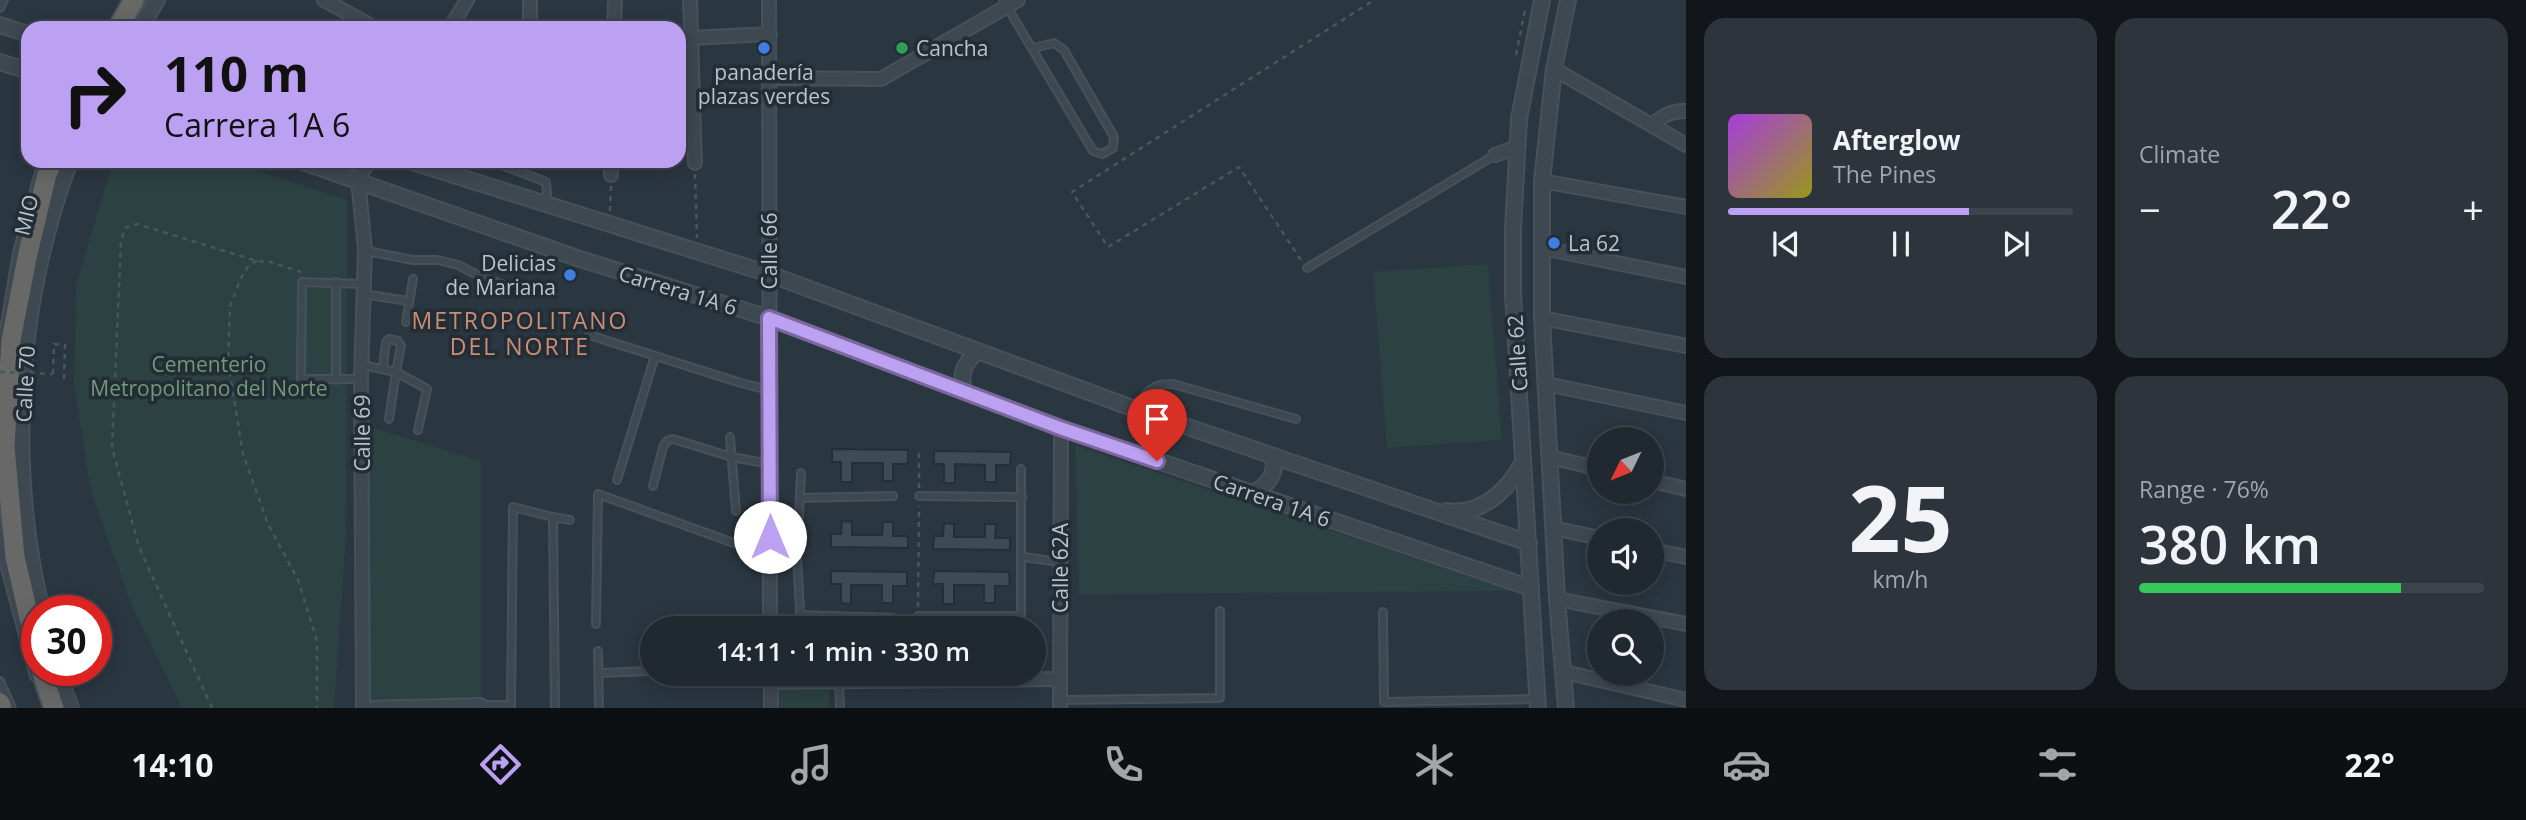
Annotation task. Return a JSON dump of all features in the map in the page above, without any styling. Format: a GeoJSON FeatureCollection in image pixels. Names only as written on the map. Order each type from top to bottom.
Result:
{"type":"FeatureCollection","features":[{"type":"Feature","properties":{"kind":"highway"},"geometry":{"type":"LineString","coordinates":[[122,21],[134,0]]}},
{"type":"Feature","properties":{"kind":"highway"},"geometry":{"type":"LineString","coordinates":[[24,595],[15,557],[5,447],[11,341],[35,254],[50,168]]}},
{"type":"Feature","properties":{"kind":"highway"},"geometry":{"type":"LineString","coordinates":[[42,686],[48,703]]}},
{"type":"Feature","properties":{"kind":"highway"},"geometry":{"type":"LineString","coordinates":[[0,703],[2,708]]}},
{"type":"Feature","properties":{"kind":"street"},"geometry":{"type":"LineString","coordinates":[[144,21],[157,0]]}},
{"type":"Feature","properties":{"kind":"street"},"geometry":{"type":"LineString","coordinates":[[324,0],[362,21]]}},
{"type":"Feature","properties":{"kind":"street"},"geometry":{"type":"LineString","coordinates":[[454,21],[467,0]]}},
{"type":"Feature","properties":{"kind":"street"},"geometry":{"type":"LineString","coordinates":[[530,0],[530,21]]}},
{"type":"Feature","properties":{"kind":"street"},"geometry":{"type":"LineString","coordinates":[[614,21],[615,0]]}},
{"type":"Feature","properties":{"kind":"street"},"geometry":{"type":"LineString","coordinates":[[690,0],[695,163]]}},
{"type":"Feature","properties":{"kind":"street","name":"Calle 66"},"geometry":{"type":"LineString","coordinates":[[769,0],[770,616]]}},
{"type":"Feature","properties":{"kind":"street","name":"Calle 62"},"geometry":{"type":"LineString","coordinates":[[1538,703],[1513,294],[1513,228],[1519,119],[1542,0]]}},
{"type":"Feature","properties":{"kind":"street","name":"Calle 62"},"geometry":{"type":"LineString","coordinates":[[1566,708],[1557,599],[1542,318],[1542,181],[1554,69],[1569,0]]}},
{"type":"Feature","properties":{"kind":"street"},"geometry":{"type":"LineString","coordinates":[[771,78],[881,79],[1010,2]]}},
{"type":"Feature","properties":{"kind":"street"},"geometry":{"type":"LineString","coordinates":[[0,25],[21,32]]}},
{"type":"Feature","properties":{"kind":"street"},"geometry":{"type":"LineString","coordinates":[[691,38],[770,34]]}},
{"type":"Feature","properties":{"kind":"street"},"geometry":{"type":"LineString","coordinates":[[0,62],[21,69]]}},
{"type":"Feature","properties":{"kind":"street"},"geometry":{"type":"LineString","coordinates":[[1554,69],[1686,145]]}},
{"type":"Feature","properties":{"kind":"street"},"geometry":{"type":"LineString","coordinates":[[1652,125],[1662,116],[1676,110],[1686,111]]}},
{"type":"Feature","properties":{"kind":"street"},"geometry":{"type":"LineString","coordinates":[[1495,155],[1517,148]]}},
{"type":"Feature","properties":{"kind":"street","name":"Calle 70"},"geometry":{"type":"LineString","coordinates":[[39,595],[30,554],[22,450],[26,342],[35,254],[68,168]]}},
{"type":"Feature","properties":{"kind":"street","name":"Carrera 1A 6"},"geometry":{"type":"LineString","coordinates":[[321,168],[580,259],[769,318],[1060,428],[1531,588]]}},
{"type":"Feature","properties":{"kind":"street"},"geometry":{"type":"LineString","coordinates":[[358,180],[365,168]]}},
{"type":"Feature","properties":{"kind":"street","name":"Carrera 1A 6"},"geometry":{"type":"LineString","coordinates":[[431,168],[769,274],[1136,409],[1529,543]]}},
{"type":"Feature","properties":{"kind":"street"},"geometry":{"type":"LineString","coordinates":[[611,168],[611,176]]}},
{"type":"Feature","properties":{"kind":"street","name":"Calle 69"},"geometry":{"type":"LineString","coordinates":[[358,180],[368,251],[363,289],[361,365],[363,708]]}},
{"type":"Feature","properties":{"kind":"street"},"geometry":{"type":"LineString","coordinates":[[1542,181],[1686,207]]}},
{"type":"Feature","properties":{"kind":"street"},"geometry":{"type":"LineString","coordinates":[[1542,248],[1686,277]]}},
{"type":"Feature","properties":{"kind":"street"},"geometry":{"type":"LineString","coordinates":[[1542,318],[1686,346]]}},
{"type":"Feature","properties":{"kind":"street"},"geometry":{"type":"LineString","coordinates":[[964,392],[960,376],[965,361],[978,351]]}},
{"type":"Feature","properties":{"kind":"street"},"geometry":{"type":"LineString","coordinates":[[1546,384],[1686,413]]}},
{"type":"Feature","properties":{"kind":"street","name":"Calle 62A"},"geometry":{"type":"LineString","coordinates":[[1060,428],[1060,704]]}},
{"type":"Feature","properties":{"kind":"street"},"geometry":{"type":"LineString","coordinates":[[1254,493],[1267,485],[1275,471],[1274,456]]}},
{"type":"Feature","properties":{"kind":"street"},"geometry":{"type":"LineString","coordinates":[[1550,457],[1587,466]]}},
{"type":"Feature","properties":{"kind":"street"},"geometry":{"type":"LineString","coordinates":[[1429,508],[1452,512],[1475,508],[1496,497],[1513,481],[1524,460]]}},
{"type":"Feature","properties":{"kind":"street"},"geometry":{"type":"LineString","coordinates":[[1664,484],[1686,489]]}},
{"type":"Feature","properties":{"kind":"street"},"geometry":{"type":"LineString","coordinates":[[1553,528],[1587,535]]}},
{"type":"Feature","properties":{"kind":"street"},"geometry":{"type":"LineString","coordinates":[[1664,552],[1686,557]]}},
{"type":"Feature","properties":{"kind":"street"},"geometry":{"type":"LineString","coordinates":[[1557,599],[1686,624]]}},
{"type":"Feature","properties":{"kind":"street"},"geometry":{"type":"LineString","coordinates":[[1534,632],[1548,626],[1561,633]]}},
{"type":"Feature","properties":{"kind":"street"},"geometry":{"type":"LineString","coordinates":[[1564,672],[1686,700]]}},
{"type":"Feature","properties":{"kind":"street"},"geometry":{"type":"LineString","coordinates":[[1046,679],[1060,679]]}},
{"type":"Feature","properties":{"kind":"street"},"geometry":{"type":"LineString","coordinates":[[63,686],[71,708]]}},
{"type":"Feature","properties":{"kind":"street"},"geometry":{"type":"LineString","coordinates":[[771,686],[771,708]]}},
{"type":"Feature","properties":{"kind":"street"},"geometry":{"type":"LineString","coordinates":[[363,708],[481,705]]}},
{"type":"Feature","properties":{"kind":"lane"},"geometry":{"type":"LineString","coordinates":[[0,8],[4,0]]}},
{"type":"Feature","properties":{"kind":"lane"},"geometry":{"type":"LineString","coordinates":[[1010,2],[1034,48],[1093,151],[1102,154],[1113,148],[1114,137],[1060,45],[1054,43],[1034,48]]}},
{"type":"Feature","properties":{"kind":"lane"},"geometry":{"type":"LineString","coordinates":[[1307,268],[1495,155]]}},
{"type":"Feature","properties":{"kind":"lane","name":"MIO"},"geometry":{"type":"LineString","coordinates":[[0,353],[17,252],[40,168]]}},
{"type":"Feature","properties":{"kind":"lane"},"geometry":{"type":"LineString","coordinates":[[509,168],[546,182],[544,204]]}},
{"type":"Feature","properties":{"kind":"lane"},"geometry":{"type":"LineString","coordinates":[[368,251],[458,265],[479,276],[521,291]]}},
{"type":"Feature","properties":{"kind":"lane"},"geometry":{"type":"LineString","coordinates":[[406,322],[413,279]]}},
{"type":"Feature","properties":{"kind":"lane"},"geometry":{"type":"LineString","coordinates":[[361,379],[302,379],[302,282],[336,282],[408,301]]}},
{"type":"Feature","properties":{"kind":"lane"},"geometry":{"type":"LineString","coordinates":[[336,282],[336,380]]}},
{"type":"Feature","properties":{"kind":"lane"},"geometry":{"type":"LineString","coordinates":[[589,335],[769,390]]}},
{"type":"Feature","properties":{"kind":"lane"},"geometry":{"type":"LineString","coordinates":[[383,368],[386,342],[389,339],[398,341],[401,346],[389,419]]}},
{"type":"Feature","properties":{"kind":"lane"},"geometry":{"type":"LineString","coordinates":[[617,480],[655,356]]}},
{"type":"Feature","properties":{"kind":"lane"},"geometry":{"type":"LineString","coordinates":[[361,365],[396,372],[426,389],[418,430]]}},
{"type":"Feature","properties":{"kind":"lane"},"geometry":{"type":"LineString","coordinates":[[1136,409],[1146,392],[1160,383],[1173,384],[1296,419]]}},
{"type":"Feature","properties":{"kind":"lane"},"geometry":{"type":"LineString","coordinates":[[730,438],[736,511]]}},
{"type":"Feature","properties":{"kind":"lane"},"geometry":{"type":"LineString","coordinates":[[653,486],[667,441],[673,439],[732,457],[770,464]]}},
{"type":"Feature","properties":{"kind":"lane"},"geometry":{"type":"LineString","coordinates":[[1021,469],[1021,616]]}},
{"type":"Feature","properties":{"kind":"lane"},"geometry":{"type":"LineString","coordinates":[[801,473],[797,557],[800,615],[831,616]]}},
{"type":"Feature","properties":{"kind":"lane"},"geometry":{"type":"LineString","coordinates":[[596,624],[598,494],[770,556],[797,557]]}},
{"type":"Feature","properties":{"kind":"lane"},"geometry":{"type":"LineString","coordinates":[[800,498],[893,496]]}},
{"type":"Feature","properties":{"kind":"lane"},"geometry":{"type":"LineString","coordinates":[[919,496],[1022,497]]}},
{"type":"Feature","properties":{"kind":"lane"},"geometry":{"type":"LineString","coordinates":[[481,705],[511,707],[513,508],[570,520]]}},
{"type":"Feature","properties":{"kind":"lane"},"geometry":{"type":"LineString","coordinates":[[553,517],[555,708]]}},
{"type":"Feature","properties":{"kind":"lane"},"geometry":{"type":"LineString","coordinates":[[0,532],[2,558],[21,626]]}},
{"type":"Feature","properties":{"kind":"lane"},"geometry":{"type":"LineString","coordinates":[[1023,557],[1060,562]]}},
{"type":"Feature","properties":{"kind":"lane"},"geometry":{"type":"LineString","coordinates":[[1060,704],[1220,698],[1220,611]]}},
{"type":"Feature","properties":{"kind":"lane"},"geometry":{"type":"LineString","coordinates":[[1383,612],[1384,702],[1538,703]]}},
{"type":"Feature","properties":{"kind":"lane"},"geometry":{"type":"LineString","coordinates":[[598,651],[598,708]]}},
{"type":"Feature","properties":{"kind":"lane"},"geometry":{"type":"LineString","coordinates":[[599,673],[640,671]]}},
{"type":"Feature","properties":{"kind":"lane"},"geometry":{"type":"LineString","coordinates":[[0,681],[12,708]]}},
{"type":"Feature","properties":{"kind":"lane"},"geometry":{"type":"LineString","coordinates":[[839,686],[841,708]]}},
{"type":"Feature","properties":{"kind":"lane"},"geometry":{"type":"LineString","coordinates":[[46,708],[48,703]]}},
{"type":"Feature","properties":{"kind":"path"},"geometry":{"type":"LineString","coordinates":[[1307,268],[1239,167],[1108,247],[1072,192],[1374,0]]}},
{"type":"Feature","properties":{"kind":"path"},"geometry":{"type":"LineString","coordinates":[[695,163],[698,252]]}},
{"type":"Feature","properties":{"kind":"path"},"geometry":{"type":"LineString","coordinates":[[610,225],[611,176]]}},
{"type":"Feature","properties":{"kind":"path"},"geometry":{"type":"LineString","coordinates":[[212,708],[139,547],[111,448],[121,241],[125,228],[137,224],[257,261],[249,265],[230,306],[228,362],[243,454],[268,524],[298,580],[317,641],[317,708]]}},
{"type":"Feature","properties":{"kind":"path"},"geometry":{"type":"LineString","coordinates":[[0,372],[53,374],[54,344],[65,345],[64,379]]}},
{"type":"Feature","properties":{"kind":"path"},"geometry":{"type":"LineString","coordinates":[[918,616],[919,452]]}},
{"type":"Feature","properties":{"kind":"green space","name":"Cementerio Metropolitano del Norte"},"geometry":{"type":"Polygon","coordinates":[[[111,168],[249,168],[347,200],[346,537],[334,708],[182,708],[131,604],[91,492],[74,385],[76,285],[111,168]]]}},
{"type":"Feature","properties":{"kind":"green space"},"geometry":{"type":"Polygon","coordinates":[[[1488,264],[1502,440],[1387,448],[1373,272],[1488,264]]]}},
{"type":"Feature","properties":{"kind":"green space"},"geometry":{"type":"Polygon","coordinates":[[[361,424],[481,461],[481,708],[363,708],[361,424]]]}},
{"type":"Feature","properties":{"kind":"green space"},"geometry":{"type":"Polygon","coordinates":[[[1075,445],[1512,591],[1079,594],[1075,445]]]}},
{"type":"Feature","properties":{"kind":"green space"},"geometry":{"type":"Polygon","coordinates":[[[779,689],[829,689],[829,708],[780,708],[779,689]]]}},
{"type":"Feature","properties":{"kind":"building"},"geometry":{"type":"Polygon","coordinates":[[[832,449],[908,450],[908,464],[893,464],[893,481],[883,481],[883,463],[852,463],[852,482],[841,482],[841,462],[832,462],[832,449]]]}},
{"type":"Feature","properties":{"kind":"building"},"geometry":{"type":"Polygon","coordinates":[[[934,451],[1011,452],[1010,465],[996,465],[996,482],[985,482],[985,465],[955,464],[955,483],[944,483],[944,464],[934,464],[934,451]]]}},
{"type":"Feature","properties":{"kind":"building"},"geometry":{"type":"Polygon","coordinates":[[[842,521],[852,522],[852,535],[882,535],[883,522],[893,522],[893,536],[908,536],[908,548],[831,547],[831,534],[841,534],[842,521]]]}},
{"type":"Feature","properties":{"kind":"building"},"geometry":{"type":"Polygon","coordinates":[[[944,523],[954,524],[954,537],[985,537],[985,524],[996,524],[995,538],[1010,538],[1010,550],[933,549],[934,536],[943,536],[944,523]]]}},
{"type":"Feature","properties":{"kind":"building"},"geometry":{"type":"Polygon","coordinates":[[[831,571],[907,572],[907,586],[893,586],[893,603],[882,603],[882,585],[851,585],[851,604],[841,603],[841,584],[831,584],[831,571]]]}},
{"type":"Feature","properties":{"kind":"building"},"geometry":{"type":"Polygon","coordinates":[[[934,571],[1009,572],[1010,586],[995,586],[995,603],[984,603],[984,585],[954,585],[954,604],[943,604],[943,584],[933,584],[934,571]]]}},
{"type":"Feature","properties":{"kind":"place","name":"panadería plazas verdes"},"geometry":{"type":"Point","coordinates":[764,48]}},
{"type":"Feature","properties":{"kind":"place","name":"Cancha"},"geometry":{"type":"Point","coordinates":[902,48]}},
{"type":"Feature","properties":{"kind":"place","name":"La 62"},"geometry":{"type":"Point","coordinates":[1554,243]}},
{"type":"Feature","properties":{"kind":"place","name":"Delicias de Mariana"},"geometry":{"type":"Point","coordinates":[570,275]}},
{"type":"Feature","properties":{"kind":"district","name":"METROPOLITANO DEL NORTE"},"geometry":{"type":"Point","coordinates":[520,333]}},
{"type":"Feature","properties":{"kind":"route"},"geometry":{"type":"LineString","coordinates":[[770,537],[769,318],[1060,428],[1157,461]]}}]}
